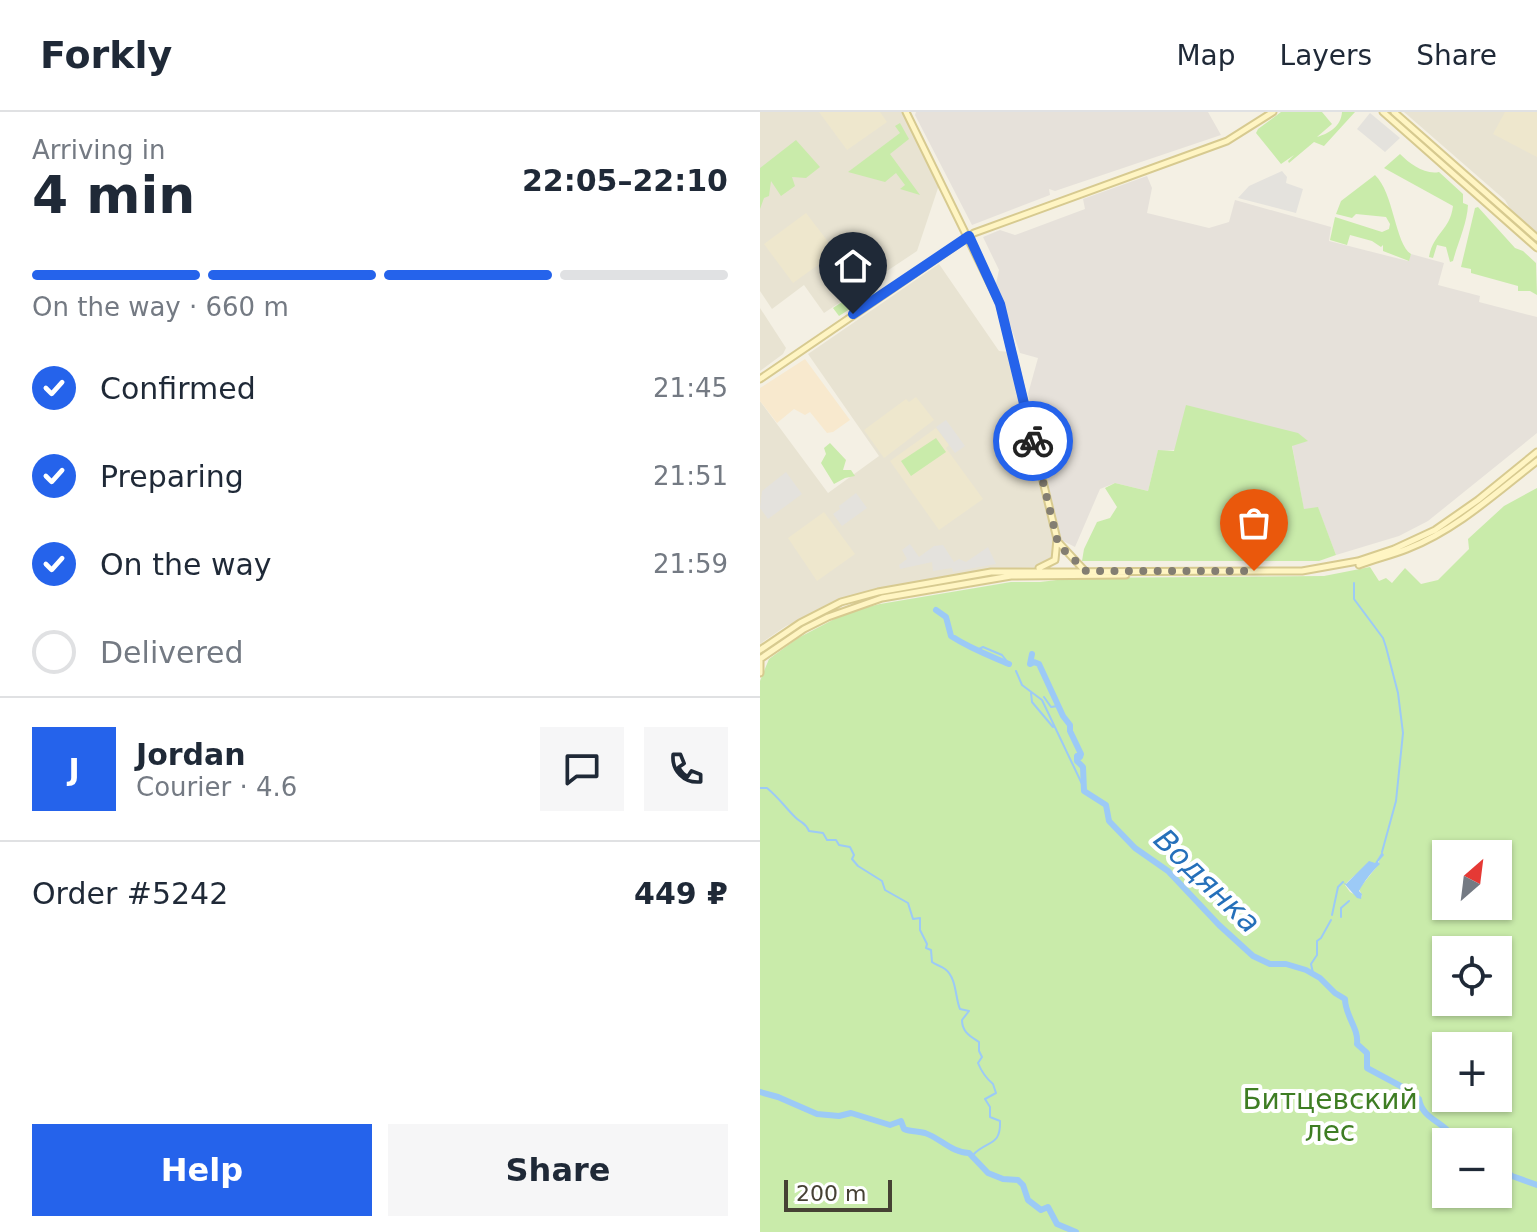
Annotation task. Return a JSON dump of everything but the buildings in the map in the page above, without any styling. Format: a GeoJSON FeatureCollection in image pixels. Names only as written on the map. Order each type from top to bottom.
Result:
{"type":"FeatureCollection","features":[{"type":"Feature","properties":{"kind":"main road"},"geometry":{"type":"LineString","coordinates":[[906,112],[969,236],[1003,314],[1057,539],[1055,560],[1034,570]]}},
{"type":"Feature","properties":{"kind":"main road"},"geometry":{"type":"LineString","coordinates":[[760,379],[969,236],[1227,141],[1273,112]]}},
{"type":"Feature","properties":{"kind":"main road"},"geometry":{"type":"LineString","coordinates":[[1383,112],[1537,248]]}},
{"type":"Feature","properties":{"kind":"main road"},"geometry":{"type":"LineString","coordinates":[[1394,112],[1537,238]]}},
{"type":"Feature","properties":{"kind":"main road"},"geometry":{"type":"LineString","coordinates":[[760,650],[824,610],[857,597],[991,572],[1302,571],[1358,561],[1394,549],[1434,530],[1478,500],[1537,452]]}},
{"type":"Feature","properties":{"kind":"main road"},"geometry":{"type":"LineString","coordinates":[[760,673],[760,658],[804,629],[860,604],[990,579],[1031,575],[1303,573],[1358,565],[1406,550],[1435,536],[1471,513],[1537,461]]}},
{"type":"Feature","properties":{"kind":"main road"},"geometry":{"type":"LineString","coordinates":[[1057,539],[1086,571]]}},
{"type":"Feature","properties":{"kind":"shaded area"},"geometry":{"type":"Polygon","coordinates":[[[760,112],[903,112],[939,185],[917,251],[824,313],[804,285],[772,309],[760,291],[760,112]]]}},
{"type":"Feature","properties":{"kind":"shaded area"},"geometry":{"type":"Polygon","coordinates":[[[819,112],[880,112],[887,122],[847,150],[819,112]]]}},
{"type":"Feature","properties":{"kind":"shaded area"},"geometry":{"type":"Polygon","coordinates":[[[916,112],[1208,112],[1221,135],[1055,191],[1049,189],[1050,195],[972,225],[916,112]]]}},
{"type":"Feature","properties":{"kind":"shaded area"},"geometry":{"type":"Polygon","coordinates":[[[1404,112],[1537,112],[1537,234],[1512,212],[1505,200],[1404,112]]]}},
{"type":"Feature","properties":{"kind":"shaded area"},"geometry":{"type":"Polygon","coordinates":[[[1505,112],[1537,112],[1537,157],[1493,134],[1505,112]]]}},
{"type":"Feature","properties":{"kind":"shaded area"},"geometry":{"type":"Polygon","coordinates":[[[1370,113],[1400,138],[1385,152],[1357,129],[1370,113]]]}},
{"type":"Feature","properties":{"kind":"shaded area"},"geometry":{"type":"Polygon","coordinates":[[[1282,171],[1287,177],[1286,183],[1303,189],[1296,213],[1238,198],[1249,186],[1282,171]]]}},
{"type":"Feature","properties":{"kind":"shaded area"},"geometry":{"type":"Polygon","coordinates":[[[1147,176],[1152,188],[1147,213],[1209,228],[1229,222],[1235,200],[1331,227],[1329,241],[1408,261],[1411,254],[1444,263],[1438,285],[1480,296],[1479,302],[1537,317],[1537,433],[1428,521],[1399,536],[1336,555],[1318,508],[1304,510],[1292,445],[1307,441],[1158,451],[1148,491],[1115,483],[1100,489],[1075,547],[1061,540],[1028,394],[1038,358],[1020,353],[996,284],[999,270],[983,237],[1000,230],[1015,235],[1085,209],[1083,199],[1147,176]]]}},
{"type":"Feature","properties":{"kind":"shaded area"},"geometry":{"type":"Polygon","coordinates":[[[806,213],[836,252],[793,283],[764,244],[806,213]]]}},
{"type":"Feature","properties":{"kind":"shaded area"},"geometry":{"type":"Polygon","coordinates":[[[939,264],[999,351],[1010,352],[1055,545],[1053,559],[1045,567],[993,569],[857,594],[786,626],[760,644],[760,401],[828,493],[879,456],[808,354],[939,264]]]}},
{"type":"Feature","properties":{"kind":"shaded area"},"geometry":{"type":"Polygon","coordinates":[[[760,308],[786,348],[783,354],[760,371],[760,308]]]}},
{"type":"Feature","properties":{"kind":"shaded area"},"geometry":{"type":"Polygon","coordinates":[[[805,359],[850,420],[833,432],[827,433],[810,412],[805,415],[794,409],[777,423],[760,401],[760,388],[805,359]]]}},
{"type":"Feature","properties":{"kind":"shaded area"},"geometry":{"type":"Polygon","coordinates":[[[916,397],[934,420],[884,458],[864,430],[906,399],[909,402],[916,397]]]}},
{"type":"Feature","properties":{"kind":"shaded area"},"geometry":{"type":"Polygon","coordinates":[[[946,420],[965,446],[955,453],[936,427],[946,420]]]}},
{"type":"Feature","properties":{"kind":"shaded area"},"geometry":{"type":"Polygon","coordinates":[[[936,428],[949,445],[946,448],[983,499],[939,530],[890,461],[936,428]]]}},
{"type":"Feature","properties":{"kind":"shaded area"},"geometry":{"type":"Polygon","coordinates":[[[1022,435],[1029,452],[1010,462],[1001,446],[1022,435]]]}},
{"type":"Feature","properties":{"kind":"shaded area"},"geometry":{"type":"Polygon","coordinates":[[[786,472],[802,494],[768,519],[760,508],[762,491],[786,472]]]}},
{"type":"Feature","properties":{"kind":"shaded area"},"geometry":{"type":"Polygon","coordinates":[[[856,493],[867,508],[842,526],[833,514],[856,493]]]}},
{"type":"Feature","properties":{"kind":"shaded area"},"geometry":{"type":"Polygon","coordinates":[[[824,512],[855,554],[817,581],[788,538],[824,512]]]}},
{"type":"Feature","properties":{"kind":"shaded area"},"geometry":{"type":"Polygon","coordinates":[[[910,544],[919,557],[934,546],[943,545],[954,562],[959,559],[966,562],[988,547],[996,564],[953,572],[952,568],[933,571],[932,562],[900,569],[899,565],[907,559],[902,550],[910,544]]]}},
{"type":"Feature","properties":{"kind":"green space"},"geometry":{"type":"Polygon","coordinates":[[[1281,112],[1322,112],[1332,124],[1317,137],[1334,128],[1342,112],[1355,112],[1324,146],[1314,142],[1289,163],[1294,155],[1281,164],[1256,133],[1281,112]]]}},
{"type":"Feature","properties":{"kind":"green space"},"geometry":{"type":"Polygon","coordinates":[[[900,123],[909,139],[890,154],[920,195],[900,189],[905,185],[896,173],[885,182],[848,172],[900,133],[895,126],[900,123]]]}},
{"type":"Feature","properties":{"kind":"green space"},"geometry":{"type":"Polygon","coordinates":[[[796,140],[820,167],[806,178],[792,177],[795,186],[781,196],[771,181],[769,196],[764,198],[760,209],[760,168],[796,140]]]}},
{"type":"Feature","properties":{"kind":"green space"},"geometry":{"type":"Polygon","coordinates":[[[1400,154],[1423,170],[1439,172],[1463,194],[1463,203],[1468,205],[1467,212],[1453,261],[1450,262],[1446,247],[1437,245],[1433,258],[1429,257],[1434,242],[1449,221],[1453,206],[1384,168],[1400,154]]]}},
{"type":"Feature","properties":{"kind":"green space"},"geometry":{"type":"Polygon","coordinates":[[[1375,175],[1386,194],[1401,240],[1411,254],[1409,261],[1383,251],[1383,245],[1381,247],[1350,235],[1347,245],[1330,240],[1335,217],[1382,232],[1389,229],[1386,217],[1356,214],[1352,218],[1336,214],[1341,201],[1375,175]]]}},
{"type":"Feature","properties":{"kind":"green space"},"geometry":{"type":"Polygon","coordinates":[[[1478,207],[1515,248],[1536,263],[1537,295],[1530,291],[1518,291],[1518,286],[1471,273],[1471,269],[1461,267],[1475,208],[1478,207]]]}},
{"type":"Feature","properties":{"kind":"green space"},"geometry":{"type":"Polygon","coordinates":[[[870,283],[876,292],[839,316],[833,308],[870,283]]]}},
{"type":"Feature","properties":{"kind":"green space"},"geometry":{"type":"Polygon","coordinates":[[[1186,405],[1298,433],[1308,441],[1292,446],[1304,509],[1318,507],[1336,555],[1319,561],[1082,561],[1084,549],[1097,522],[1110,518],[1117,507],[1105,488],[1115,483],[1148,491],[1158,450],[1174,451],[1186,405]]]}},
{"type":"Feature","properties":{"kind":"green space"},"geometry":{"type":"Polygon","coordinates":[[[936,438],[946,452],[911,476],[901,461],[936,438]]]}},
{"type":"Feature","properties":{"kind":"green space"},"geometry":{"type":"Polygon","coordinates":[[[830,443],[846,460],[843,470],[851,470],[855,476],[834,484],[821,463],[826,454],[824,448],[830,443]]]}},
{"type":"Feature","properties":{"kind":"green space","name":"Битцевский лес"},"geometry":{"type":"Polygon","coordinates":[[[1537,488],[1537,1232],[760,1232],[760,681],[769,659],[798,638],[848,612],[1011,582],[1074,578],[1324,576],[1370,567],[1379,581],[1386,578],[1392,583],[1405,568],[1421,584],[1438,580],[1469,549],[1468,539],[1504,506],[1537,488]],[[1380,856],[1375,864],[1369,862],[1345,885],[1350,892],[1361,898],[1359,889],[1378,865],[1380,856]]]}},
{"type":"Feature","properties":{"kind":"water"},"geometry":{"type":"Polygon","coordinates":[[[1382,852],[1384,855],[1378,862],[1380,864],[1359,891],[1361,899],[1357,898],[1343,882],[1346,884],[1369,861],[1375,863],[1382,852]]]}},
{"type":"Feature","properties":{"kind":"waterway"},"geometry":{"type":"LineString","coordinates":[[1354,583],[1354,599],[1383,638],[1386,647],[1398,693],[1403,733],[1396,801],[1382,852]]}},
{"type":"Feature","properties":{"kind":"waterway","name":"Водянка"},"geometry":{"type":"LineString","coordinates":[[936,610],[946,617],[951,636],[1009,664]]}},
{"type":"Feature","properties":{"kind":"waterway"},"geometry":{"type":"LineString","coordinates":[[975,651],[983,647],[1002,655],[1009,664]]}},
{"type":"Feature","properties":{"kind":"waterway","name":"Водянка"},"geometry":{"type":"LineString","coordinates":[[1032,654],[1030,664],[1039,664],[1070,725],[1081,754],[1077,756],[1077,761],[1083,767],[1084,791],[1106,805],[1109,821],[1135,848],[1168,871],[1253,956],[1270,964],[1286,964],[1306,970],[1345,999],[1357,1044],[1367,1053],[1367,1068],[1408,1090],[1419,1099],[1424,1111],[1444,1128]]}},
{"type":"Feature","properties":{"kind":"waterway","name":"Водянка"},"geometry":{"type":"LineString","coordinates":[[1016,671],[1022,685],[1042,700],[1083,786]]}},
{"type":"Feature","properties":{"kind":"waterway"},"geometry":{"type":"LineString","coordinates":[[1031,693],[1032,702],[1053,727]]}},
{"type":"Feature","properties":{"kind":"waterway"},"geometry":{"type":"LineString","coordinates":[[1044,697],[1051,707],[1058,706]]}},
{"type":"Feature","properties":{"kind":"waterway"},"geometry":{"type":"LineString","coordinates":[[760,788],[767,788],[809,831],[823,833],[827,840],[836,840],[839,845],[850,847],[854,855],[852,859],[858,866],[882,881],[885,890],[908,903],[913,919],[920,918],[920,930],[926,948],[931,950],[932,962],[949,973],[960,1009],[969,1011],[962,1020],[963,1028],[979,1042],[982,1057],[978,1063],[996,1093],[985,1099],[990,1107],[990,1117],[1000,1121],[998,1135],[973,1155]]}},
{"type":"Feature","properties":{"kind":"waterway"},"geometry":{"type":"LineString","coordinates":[[1332,915],[1338,887],[1343,882]]}},
{"type":"Feature","properties":{"kind":"waterway"},"geometry":{"type":"LineString","coordinates":[[1341,917],[1341,908],[1349,901]]}},
{"type":"Feature","properties":{"kind":"waterway"},"geometry":{"type":"LineString","coordinates":[[1313,973],[1311,964],[1317,955],[1317,941],[1331,920]]}},
{"type":"Feature","properties":{"kind":"waterway"},"geometry":{"type":"LineString","coordinates":[[760,1092],[817,1114],[839,1116],[851,1113],[890,1125],[901,1121],[904,1129],[925,1133],[957,1151],[969,1153],[988,1173],[1003,1179],[1018,1180],[1028,1200],[1041,1210],[1048,1207],[1057,1224],[1076,1232]]}},
{"type":"Feature","properties":{"kind":"waterway","name":"Водянка"},"geometry":{"type":"LineString","coordinates":[[1512,1176],[1537,1185]]}},
{"type":"Feature","properties":{"kind":"way so far"},"geometry":{"type":"LineString","coordinates":[[1033,441],[1057,539],[1086,571],[1254,571]]}},
{"type":"Feature","properties":{"kind":"route"},"geometry":{"type":"LineString","coordinates":[[853,314],[969,236],[1000,304],[1033,441]]}}]}
